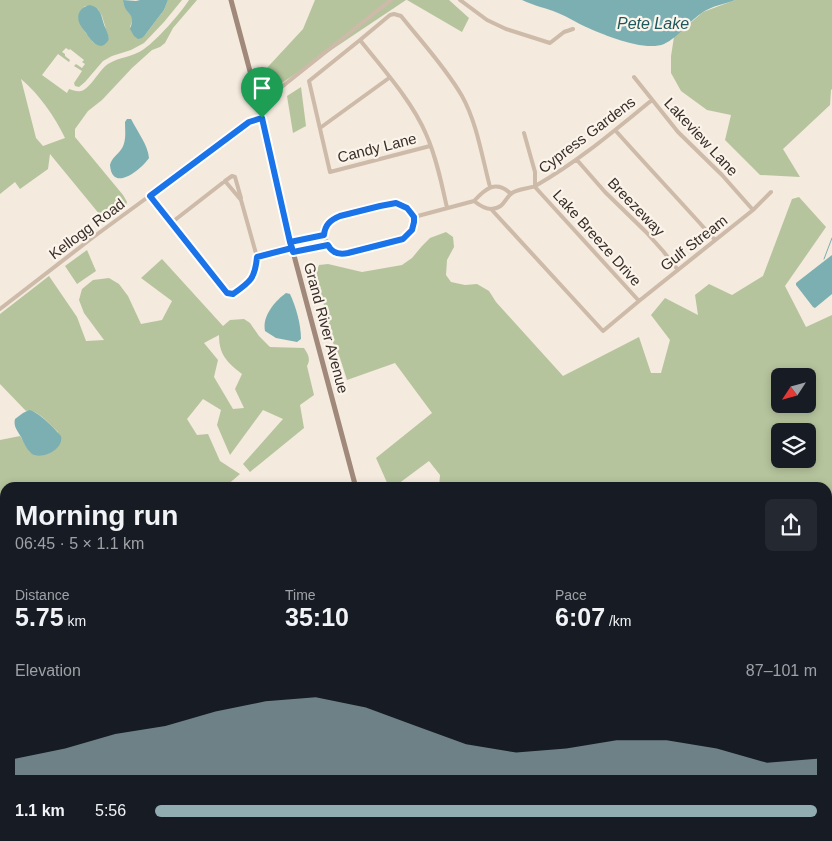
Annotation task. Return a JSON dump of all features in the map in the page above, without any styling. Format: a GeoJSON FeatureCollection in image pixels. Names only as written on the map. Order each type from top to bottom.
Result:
{"type":"FeatureCollection","features":[{"type":"Feature","properties":{"kind":"main road","name":"Grand River Avenue"},"geometry":{"type":"LineString","coordinates":[[231,0],[262,118],[292,247],[354,482]]}},
{"type":"Feature","properties":{"kind":"street"},"geometry":{"type":"LineString","coordinates":[[258,105],[391,0]]}},
{"type":"Feature","properties":{"kind":"street"},"geometry":{"type":"LineString","coordinates":[[460,0],[487,20],[506,30],[530,38],[550,43],[564,32],[573,29]]}},
{"type":"Feature","properties":{"kind":"street"},"geometry":{"type":"LineString","coordinates":[[389,78],[320,128],[308,80],[390,15],[401,16],[462,96],[472,119],[490,187]]}},
{"type":"Feature","properties":{"kind":"street"},"geometry":{"type":"LineString","coordinates":[[360,40],[412,108],[427,135],[440,176],[447,208]]}},
{"type":"Feature","properties":{"kind":"street","name":"Lakeview Lane"},"geometry":{"type":"LineString","coordinates":[[634,78],[678,132],[722,175],[753,210]]}},
{"type":"Feature","properties":{"kind":"street","name":"Cypress Gardens"},"geometry":{"type":"LineString","coordinates":[[491,209],[505,203],[511,194],[525,188],[535,187],[577,160],[652,100]]}},
{"type":"Feature","properties":{"kind":"street","name":"Kellogg Road"},"geometry":{"type":"LineString","coordinates":[[0,309],[249,122],[262,118]]}},
{"type":"Feature","properties":{"kind":"street","name":"Candy Lane"},"geometry":{"type":"LineString","coordinates":[[320,128],[330,172],[430,146]]}},
{"type":"Feature","properties":{"kind":"street"},"geometry":{"type":"LineString","coordinates":[[615,130],[715,240]]}},
{"type":"Feature","properties":{"kind":"street","name":"Lake Breeze Drive"},"geometry":{"type":"LineString","coordinates":[[524,133],[535,172],[535,187],[639,301]]}},
{"type":"Feature","properties":{"kind":"street","name":"Breezeway"},"geometry":{"type":"LineString","coordinates":[[577,160],[605,192],[652,238],[678,270]]}},
{"type":"Feature","properties":{"kind":"street"},"geometry":{"type":"LineString","coordinates":[[150,196],[171,223],[227,293],[233,294],[250,281],[256,270],[257,257],[235,178],[232,176],[171,223]]}},
{"type":"Feature","properties":{"kind":"street"},"geometry":{"type":"LineString","coordinates":[[225,181],[241,200]]}},
{"type":"Feature","properties":{"kind":"street"},"geometry":{"type":"LineString","coordinates":[[414,217],[474,201],[490,187],[501,186],[511,194]]}},
{"type":"Feature","properties":{"kind":"street","name":"Gulf Stream"},"geometry":{"type":"LineString","coordinates":[[491,209],[603,331],[753,210],[771,192]]}},
{"type":"Feature","properties":{"kind":"street"},"geometry":{"type":"LineString","coordinates":[[474,201],[482,207],[491,209]]}},
{"type":"Feature","properties":{"kind":"street"},"geometry":{"type":"LineString","coordinates":[[396,203],[402,205],[414,217],[412,230],[403,239],[342,254],[331,250],[324,235],[327,225],[334,218],[380,206],[396,203]]}},
{"type":"Feature","properties":{"kind":"street"},"geometry":{"type":"LineString","coordinates":[[257,257],[324,235]]}},
{"type":"Feature","properties":{"kind":"street"},"geometry":{"type":"LineString","coordinates":[[292,247],[328,245]]}},
{"type":"Feature","properties":{"kind":"green space"},"geometry":{"type":"Polygon","coordinates":[[[0,0],[123,0],[124,6],[133,19],[130,27],[145,35],[164,10],[168,0],[182,0],[144,43],[103,61],[79,87],[75,86],[74,83],[82,71],[74,66],[76,64],[82,68],[85,64],[82,62],[84,60],[66,48],[62,52],[70,60],[69,62],[58,54],[42,75],[67,93],[69,89],[84,90],[108,64],[144,49],[168,26],[189,0],[197,0],[173,28],[165,43],[152,50],[132,68],[102,100],[88,111],[75,129],[75,137],[123,195],[127,202],[126,205],[121,206],[105,221],[50,154],[48,169],[20,189],[15,182],[0,194],[0,0]],[[85,6],[80,12],[83,29],[93,42],[100,46],[109,39],[102,16],[98,9],[85,6]],[[21,79],[36,138],[43,146],[65,138],[46,106],[21,79]]]}},
{"type":"Feature","properties":{"kind":"green space"},"geometry":{"type":"Polygon","coordinates":[[[315,0],[406,0],[273,89],[265,70],[303,29],[315,0]]]}},
{"type":"Feature","properties":{"kind":"green space"},"geometry":{"type":"Polygon","coordinates":[[[407,0],[449,0],[469,18],[462,32],[407,0]]]}},
{"type":"Feature","properties":{"kind":"green space"},"geometry":{"type":"Polygon","coordinates":[[[735,0],[832,0],[832,89],[830,105],[783,149],[800,177],[760,175],[725,140],[731,115],[707,110],[681,91],[671,73],[674,37],[703,12],[735,0]]]}},
{"type":"Feature","properties":{"kind":"green space"},"geometry":{"type":"Polygon","coordinates":[[[301,87],[306,126],[293,133],[287,96],[301,87]]]}},
{"type":"Feature","properties":{"kind":"green space"},"geometry":{"type":"Polygon","coordinates":[[[799,197],[826,227],[785,286],[806,327],[832,315],[832,482],[439,482],[440,475],[429,461],[401,482],[387,482],[376,458],[432,413],[395,363],[347,380],[334,346],[316,273],[319,265],[328,264],[362,272],[402,265],[412,258],[430,238],[446,232],[453,237],[454,247],[447,260],[446,275],[451,282],[465,285],[477,284],[489,291],[496,302],[563,376],[639,337],[651,373],[661,373],[670,340],[651,315],[665,298],[698,315],[695,295],[709,284],[732,295],[763,276],[792,199],[799,197]]]}},
{"type":"Feature","properties":{"kind":"green space"},"geometry":{"type":"Polygon","coordinates":[[[87,250],[96,271],[77,284],[65,266],[87,250]]]}},
{"type":"Feature","properties":{"kind":"green space"},"geometry":{"type":"Polygon","coordinates":[[[162,259],[223,326],[230,320],[244,319],[250,323],[270,347],[304,348],[309,361],[307,366],[314,395],[300,405],[304,428],[250,472],[243,464],[283,419],[263,410],[230,455],[217,425],[221,410],[203,399],[187,419],[197,435],[208,434],[220,461],[240,474],[231,482],[0,482],[0,440],[20,436],[30,452],[42,455],[54,450],[58,432],[35,412],[26,411],[0,384],[0,314],[49,276],[77,317],[86,341],[104,340],[84,313],[79,300],[82,289],[93,280],[109,278],[119,284],[128,296],[141,324],[162,320],[172,301],[141,278],[162,259]],[[219,335],[204,343],[218,360],[214,377],[233,409],[244,408],[235,389],[242,374],[225,358],[220,348],[219,335]]]}},
{"type":"Feature","properties":{"kind":"water"},"geometry":{"type":"Polygon","coordinates":[[[123,0],[168,0],[164,10],[145,35],[138,39],[130,29],[132,19],[123,0]]]}},
{"type":"Feature","properties":{"kind":"water","name":"Pete Lake"},"geometry":{"type":"Polygon","coordinates":[[[522,0],[735,0],[707,10],[664,44],[646,46],[614,38],[558,13],[522,0]]]}},
{"type":"Feature","properties":{"kind":"water"},"geometry":{"type":"Polygon","coordinates":[[[90,5],[99,11],[109,39],[101,46],[93,42],[79,23],[79,13],[83,8],[90,5]]]}},
{"type":"Feature","properties":{"kind":"water"},"geometry":{"type":"Polygon","coordinates":[[[127,119],[131,119],[142,138],[149,158],[134,173],[121,178],[116,177],[112,173],[110,165],[124,144],[125,122],[127,119]]]}},
{"type":"Feature","properties":{"kind":"water"},"geometry":{"type":"Polygon","coordinates":[[[832,255],[832,294],[815,308],[796,283],[832,255]]]}},
{"type":"Feature","properties":{"kind":"water"},"geometry":{"type":"Polygon","coordinates":[[[286,293],[290,294],[299,322],[301,339],[297,342],[276,338],[265,331],[267,314],[286,293]]]}},
{"type":"Feature","properties":{"kind":"water"},"geometry":{"type":"Polygon","coordinates":[[[29,410],[42,417],[61,436],[59,445],[52,452],[42,456],[32,454],[16,429],[15,419],[29,410]]]}},
{"type":"Feature","properties":{"kind":"waterway"},"geometry":{"type":"LineString","coordinates":[[824,259],[832,238]]}},
{"type":"Feature","properties":{"kind":"route"},"geometry":{"type":"LineString","coordinates":[[262,118],[249,122],[150,196],[227,293],[233,294],[250,281],[256,270],[257,257],[292,248],[290,242],[324,235],[327,225],[334,218],[396,203],[407,208],[414,217],[412,230],[403,239],[348,253],[335,253],[328,245],[293,252],[290,242],[262,118]]}}]}
